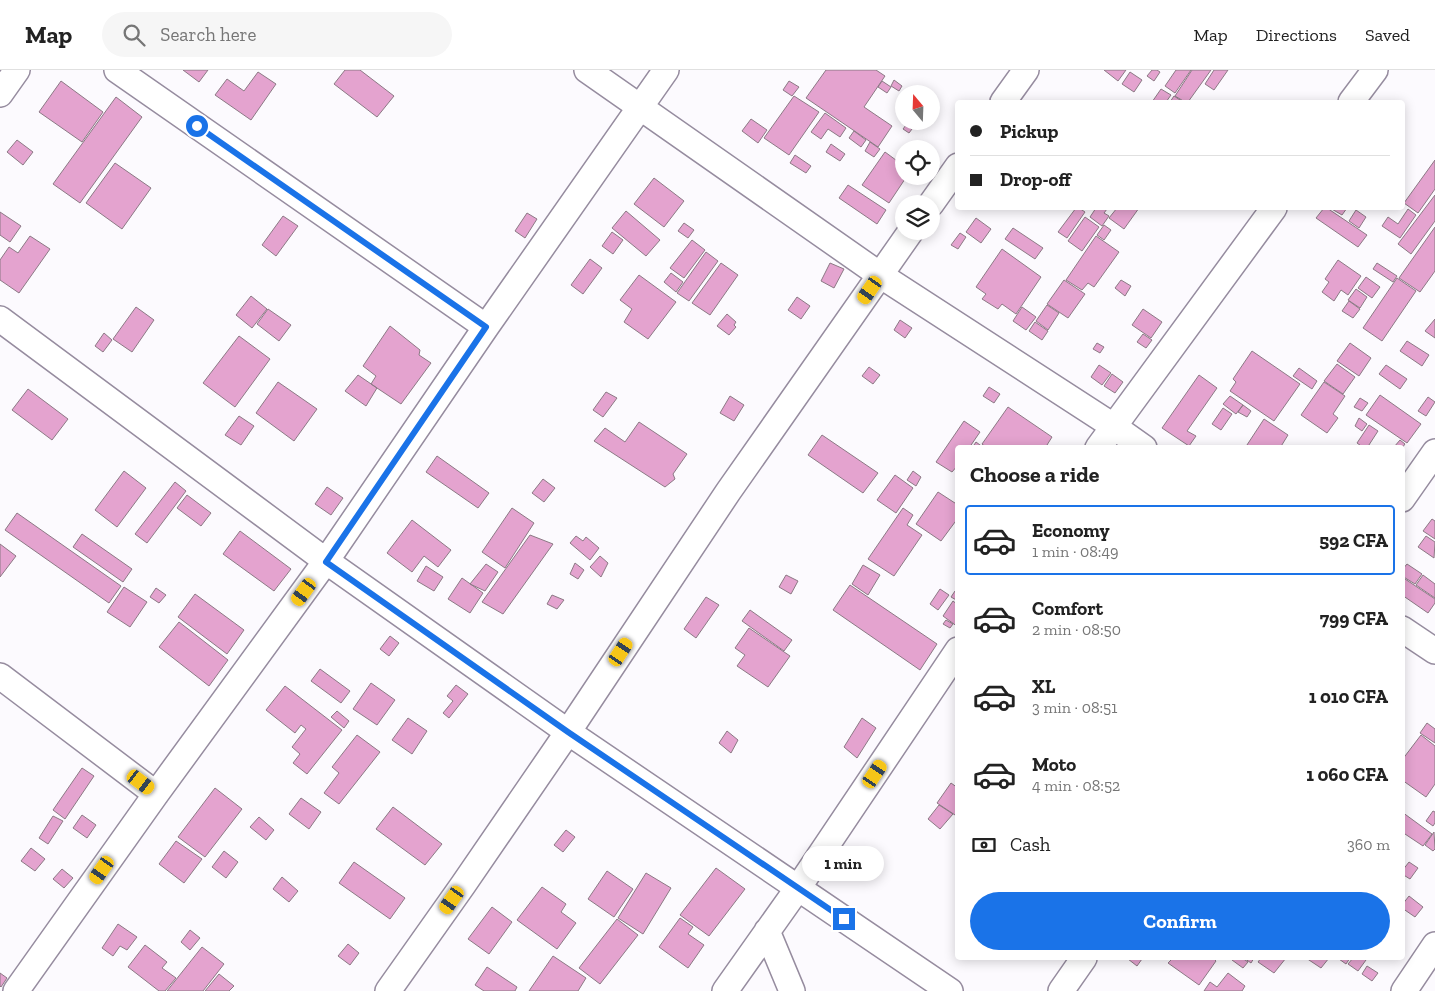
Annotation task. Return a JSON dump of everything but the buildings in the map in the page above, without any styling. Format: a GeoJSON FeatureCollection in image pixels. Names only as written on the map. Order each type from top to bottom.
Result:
{"type":"FeatureCollection","features":[{"type":"Feature","properties":{"kind":"street"},"geometry":{"type":"LineString","coordinates":[[0,94],[17,70]]}},
{"type":"Feature","properties":{"kind":"street"},"geometry":{"type":"LineString","coordinates":[[116,70],[486,327]]}},
{"type":"Feature","properties":{"kind":"street"},"geometry":{"type":"LineString","coordinates":[[587,70],[880,275],[1140,445]]}},
{"type":"Feature","properties":{"kind":"street"},"geometry":{"type":"LineString","coordinates":[[16,991],[156,794],[326,562],[638,107],[666,70]]}},
{"type":"Feature","properties":{"kind":"street"},"geometry":{"type":"LineString","coordinates":[[1004,100],[1026,70]]}},
{"type":"Feature","properties":{"kind":"street"},"geometry":{"type":"LineString","coordinates":[[1352,100],[1375,70]]}},
{"type":"Feature","properties":{"kind":"street"},"geometry":{"type":"LineString","coordinates":[[937,195],[955,170]]}},
{"type":"Feature","properties":{"kind":"street"},"geometry":{"type":"LineString","coordinates":[[1100,445],[1273,210]]}},
{"type":"Feature","properties":{"kind":"street"},"geometry":{"type":"LineString","coordinates":[[388,991],[568,732],[728,492],[905,240]]}},
{"type":"Feature","properties":{"kind":"street"},"geometry":{"type":"LineString","coordinates":[[0,319],[326,562],[568,732],[950,991]]}},
{"type":"Feature","properties":{"kind":"street"},"geometry":{"type":"LineString","coordinates":[[1405,495],[1435,452]]}},
{"type":"Feature","properties":{"kind":"street"},"geometry":{"type":"LineString","coordinates":[[1405,630],[1435,651]]}},
{"type":"Feature","properties":{"kind":"street"},"geometry":{"type":"LineString","coordinates":[[725,991],[798,888],[955,654]]}},
{"type":"Feature","properties":{"kind":"street"},"geometry":{"type":"LineString","coordinates":[[0,676],[156,794]]}},
{"type":"Feature","properties":{"kind":"street"},"geometry":{"type":"LineString","coordinates":[[766,931],[792,991]]}},
{"type":"Feature","properties":{"kind":"street"},"geometry":{"type":"LineString","coordinates":[[1404,991],[1435,945]]}},
{"type":"Feature","properties":{"kind":"street"},"geometry":{"type":"LineString","coordinates":[[1061,991],[1083,960]]}},
{"type":"Feature","properties":{"kind":"route"},"geometry":{"type":"LineString","coordinates":[[197,126],[486,327],[326,562],[568,732],[844,919]]}}]}
